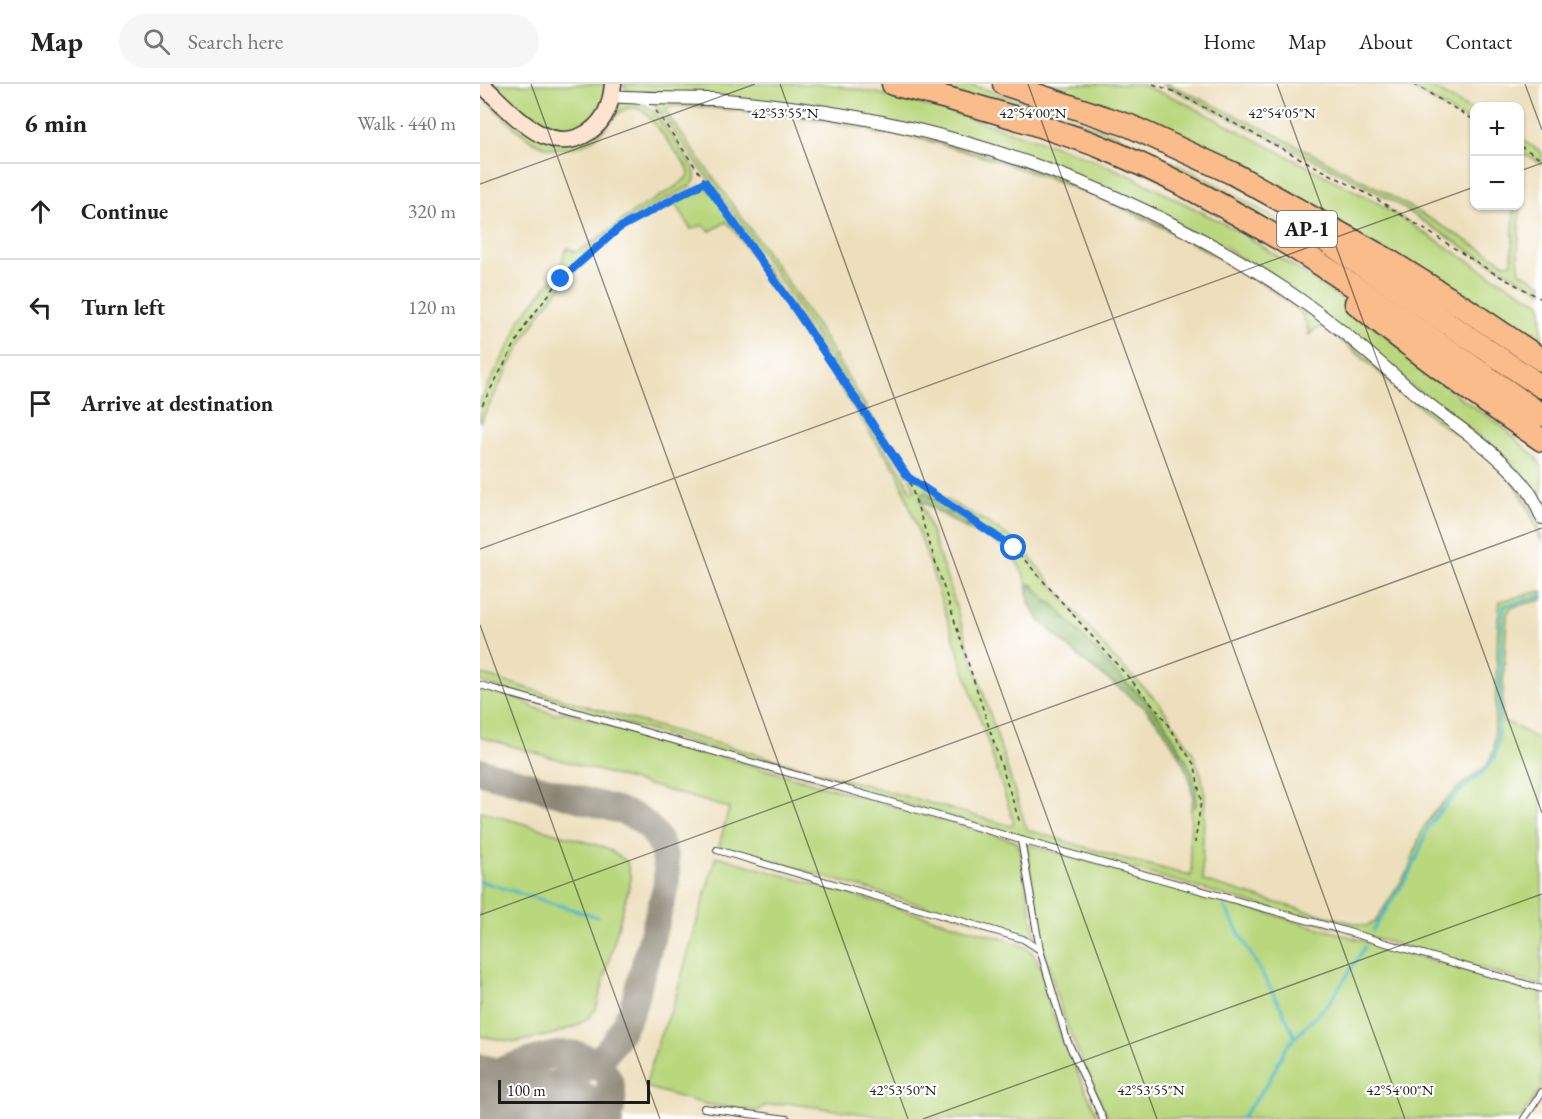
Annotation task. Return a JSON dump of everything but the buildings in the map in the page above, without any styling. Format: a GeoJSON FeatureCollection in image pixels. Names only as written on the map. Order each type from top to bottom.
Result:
{"type":"FeatureCollection","features":[{"type":"Feature","properties":{"kind":"highway","name":"AP-1"},"geometry":{"type":"LineString","coordinates":[[893,84],[984,107],[1100,146],[1164,175],[1263,230],[1362,291],[1542,415]]}},
{"type":"Feature","properties":{"kind":"highway","name":"AP-1"},"geometry":{"type":"LineString","coordinates":[[1004,84],[1056,101],[1221,175],[1316,234],[1542,387]]}},
{"type":"Feature","properties":{"kind":"highway"},"geometry":{"type":"LineString","coordinates":[[1056,101],[1130,126],[1232,172],[1388,261],[1463,307],[1542,360]]}},
{"type":"Feature","properties":{"kind":"highway"},"geometry":{"type":"LineString","coordinates":[[1263,230],[1404,342],[1542,441]]}},
{"type":"Feature","properties":{"kind":"highway"},"geometry":{"type":"LineString","coordinates":[[1520,345],[1542,355]]}},
{"type":"Feature","properties":{"kind":"highway"},"geometry":{"type":"LineString","coordinates":[[1495,409],[1542,454]]}},
{"type":"Feature","properties":{"kind":"street"},"geometry":{"type":"LineString","coordinates":[[481,84],[526,125],[549,139],[579,137],[595,127],[607,112],[613,90],[647,98],[714,99],[754,103],[886,122],[958,141],[1086,184],[1142,209],[1222,250],[1288,292],[1341,330],[1420,398],[1504,464],[1528,490],[1542,518]]}},
{"type":"Feature","properties":{"kind":"lane"},"geometry":{"type":"LineString","coordinates":[[480,685],[1542,989]]}},
{"type":"Feature","properties":{"kind":"lane"},"geometry":{"type":"LineString","coordinates":[[1021,840],[1040,950],[1067,1040],[1103,1119]]}},
{"type":"Feature","properties":{"kind":"lane"},"geometry":{"type":"LineString","coordinates":[[717,850],[1023,939],[1040,950]]}},
{"type":"Feature","properties":{"kind":"lane"},"geometry":{"type":"LineString","coordinates":[[1524,1119],[1542,1092]]}},
{"type":"Feature","properties":{"kind":"lane"},"geometry":{"type":"LineString","coordinates":[[704,1108],[788,1119]]}},
{"type":"Feature","properties":{"kind":"path"},"geometry":{"type":"LineString","coordinates":[[1154,84],[1175,92],[1375,198],[1492,272],[1542,299]]}},
{"type":"Feature","properties":{"kind":"path"},"geometry":{"type":"LineString","coordinates":[[1414,84],[1470,118]]}},
{"type":"Feature","properties":{"kind":"path"},"geometry":{"type":"LineString","coordinates":[[647,98],[793,306],[908,477],[1020,823]]}},
{"type":"Feature","properties":{"kind":"path"},"geometry":{"type":"LineString","coordinates":[[1524,148],[1542,159]]}},
{"type":"Feature","properties":{"kind":"path"},"geometry":{"type":"LineString","coordinates":[[482,405],[526,324],[561,279],[619,228],[705,182]]}},
{"type":"Feature","properties":{"kind":"path"},"geometry":{"type":"LineString","coordinates":[[908,477],[1014,548],[1160,712],[1195,766],[1201,801],[1195,843]]}},
{"type":"Feature","properties":{"kind":"green space"},"geometry":{"type":"Polygon","coordinates":[[[490,84],[607,84],[602,112],[575,135],[534,126],[490,84]]]}},
{"type":"Feature","properties":{"kind":"green space"},"geometry":{"type":"Polygon","coordinates":[[[622,84],[828,84],[886,95],[955,113],[1076,153],[1129,175],[1236,230],[1293,266],[1342,300],[1459,397],[1502,426],[1536,458],[1542,467],[1542,510],[1522,477],[1496,449],[1224,246],[940,131],[629,91],[622,84]]]}},
{"type":"Feature","properties":{"kind":"green space"},"geometry":{"type":"Polygon","coordinates":[[[933,84],[969,84],[1044,109],[1112,133],[1197,174],[1275,218],[1381,286],[1542,395],[1542,406],[1271,225],[933,84]]]}},
{"type":"Feature","properties":{"kind":"green space"},"geometry":{"type":"Polygon","coordinates":[[[1047,84],[1139,84],[1177,99],[1376,202],[1492,276],[1542,304],[1542,343],[1123,113],[1047,84]]]}},
{"type":"Feature","properties":{"kind":"green space"},"geometry":{"type":"Polygon","coordinates":[[[1162,84],[1169,84],[1270,132],[1383,191],[1506,264],[1512,263],[1514,210],[1520,210],[1518,256],[1520,272],[1542,284],[1542,292],[1468,250],[1391,200],[1162,84]]]}},
{"type":"Feature","properties":{"kind":"green space"},"geometry":{"type":"Polygon","coordinates":[[[1404,84],[1426,84],[1470,110],[1470,123],[1404,84]]]}},
{"type":"Feature","properties":{"kind":"green space"},"geometry":{"type":"Polygon","coordinates":[[[480,89],[559,144],[622,102],[643,104],[655,113],[693,167],[694,182],[621,225],[584,254],[588,257],[615,236],[643,217],[704,185],[716,197],[818,345],[877,438],[904,475],[911,493],[915,491],[908,473],[782,283],[654,104],[659,101],[769,109],[885,127],[1013,162],[1121,204],[1220,254],[1289,297],[1499,462],[1520,489],[1532,511],[1541,532],[1542,543],[1518,489],[1491,459],[1427,413],[1337,337],[1323,328],[1316,328],[1309,335],[1299,310],[1262,283],[1176,234],[1069,186],[1001,162],[929,141],[889,133],[877,135],[869,130],[814,119],[702,107],[674,106],[666,109],[668,115],[783,275],[871,415],[915,477],[938,495],[1018,543],[1113,657],[1160,704],[1192,751],[1201,774],[1205,795],[1203,881],[1357,924],[1366,926],[1375,922],[1409,869],[1422,830],[1434,812],[1460,786],[1487,765],[1494,750],[1500,601],[1542,591],[1542,600],[1512,607],[1507,613],[1502,711],[1503,722],[1513,725],[1542,742],[1542,986],[480,682],[480,674],[606,712],[1011,826],[1014,823],[897,471],[777,291],[726,222],[710,231],[702,225],[691,229],[676,204],[619,234],[569,278],[542,311],[517,352],[480,423],[480,401],[516,333],[519,320],[556,275],[568,248],[576,252],[584,248],[641,207],[677,186],[689,175],[688,168],[665,137],[646,113],[639,109],[623,110],[601,133],[588,142],[572,148],[555,149],[540,145],[525,136],[480,94],[480,89]],[[926,492],[921,494],[921,501],[1028,830],[1191,876],[1191,808],[1196,806],[1192,772],[1165,724],[1054,605],[1033,585],[1027,583],[1012,556],[989,538],[989,533],[965,521],[926,492]]]}},
{"type":"Feature","properties":{"kind":"green space"},"geometry":{"type":"Polygon","coordinates":[[[1524,141],[1542,152],[1542,164],[1524,156],[1524,141]]]}},
{"type":"Feature","properties":{"kind":"green space"},"geometry":{"type":"Polygon","coordinates":[[[926,492],[965,521],[989,533],[989,538],[967,529],[921,501],[921,494],[926,492]]]}},
{"type":"Feature","properties":{"kind":"green space"},"geometry":{"type":"Polygon","coordinates":[[[1027,583],[1033,585],[1054,605],[1165,724],[1192,772],[1196,790],[1196,806],[1191,808],[1193,797],[1188,774],[1163,729],[1145,708],[1085,662],[1039,620],[1029,603],[1027,583]]]}},
{"type":"Feature","properties":{"kind":"green space"},"geometry":{"type":"Polygon","coordinates":[[[480,687],[523,700],[533,707],[554,714],[565,712],[1015,841],[1020,849],[1036,938],[719,846],[729,808],[480,737],[480,687]]]}},
{"type":"Feature","properties":{"kind":"green space"},"geometry":{"type":"Polygon","coordinates":[[[480,811],[607,848],[627,862],[631,879],[596,1009],[576,1026],[550,1035],[516,1042],[480,1036],[480,811]]]}},
{"type":"Feature","properties":{"kind":"green space"},"geometry":{"type":"Polygon","coordinates":[[[1026,844],[1542,992],[1542,1087],[1520,1119],[1109,1119],[1077,1051],[1058,1001],[1043,947],[1026,844]]]}},
{"type":"Feature","properties":{"kind":"green space"},"geometry":{"type":"Polygon","coordinates":[[[716,856],[1008,940],[1028,949],[1040,966],[1052,1013],[1099,1119],[899,1119],[787,1103],[764,1106],[758,1111],[705,1104],[645,1087],[659,1038],[672,1009],[716,856]]]}},
{"type":"Feature","properties":{"kind":"waterway"},"geometry":{"type":"LineString","coordinates":[[1373,930],[1406,879],[1417,858],[1428,827],[1439,812],[1487,768],[1495,756],[1498,740],[1504,606],[1542,596]]}},
{"type":"Feature","properties":{"kind":"waterway"},"geometry":{"type":"LineString","coordinates":[[480,881],[597,917]]}},
{"type":"Feature","properties":{"kind":"waterway"},"geometry":{"type":"LineString","coordinates":[[1224,906],[1283,1011],[1295,1037]]}},
{"type":"Feature","properties":{"kind":"waterway"},"geometry":{"type":"LineString","coordinates":[[1241,1119],[1268,1083],[1286,1047],[1330,1002],[1365,947]]}},
{"type":"Feature","properties":{"kind":"taxiway"},"geometry":{"type":"LineString","coordinates":[[480,771],[618,810],[635,817],[648,826],[659,841],[665,858],[667,877],[632,1009],[606,1053],[579,1073],[557,1083],[527,1091],[497,1093]]}},
{"type":"Feature","properties":{"kind":"taxiway"},"geometry":{"type":"LineString","coordinates":[[480,1077],[555,1055],[580,1055],[597,1064],[609,1079],[613,1096],[608,1119]]}},
{"type":"Feature","properties":{"kind":"taxiway"},"geometry":{"type":"LineString","coordinates":[[480,1097],[528,1119]]}},
{"type":"Feature","properties":{"kind":"runway"},"geometry":{"type":"LineString","coordinates":[[480,1088],[589,1119]]}},
{"type":"Feature","properties":{"kind":"route"},"geometry":{"type":"LineString","coordinates":[[561,279],[619,228],[705,182],[793,306],[908,477],[1014,548]]}}]}
